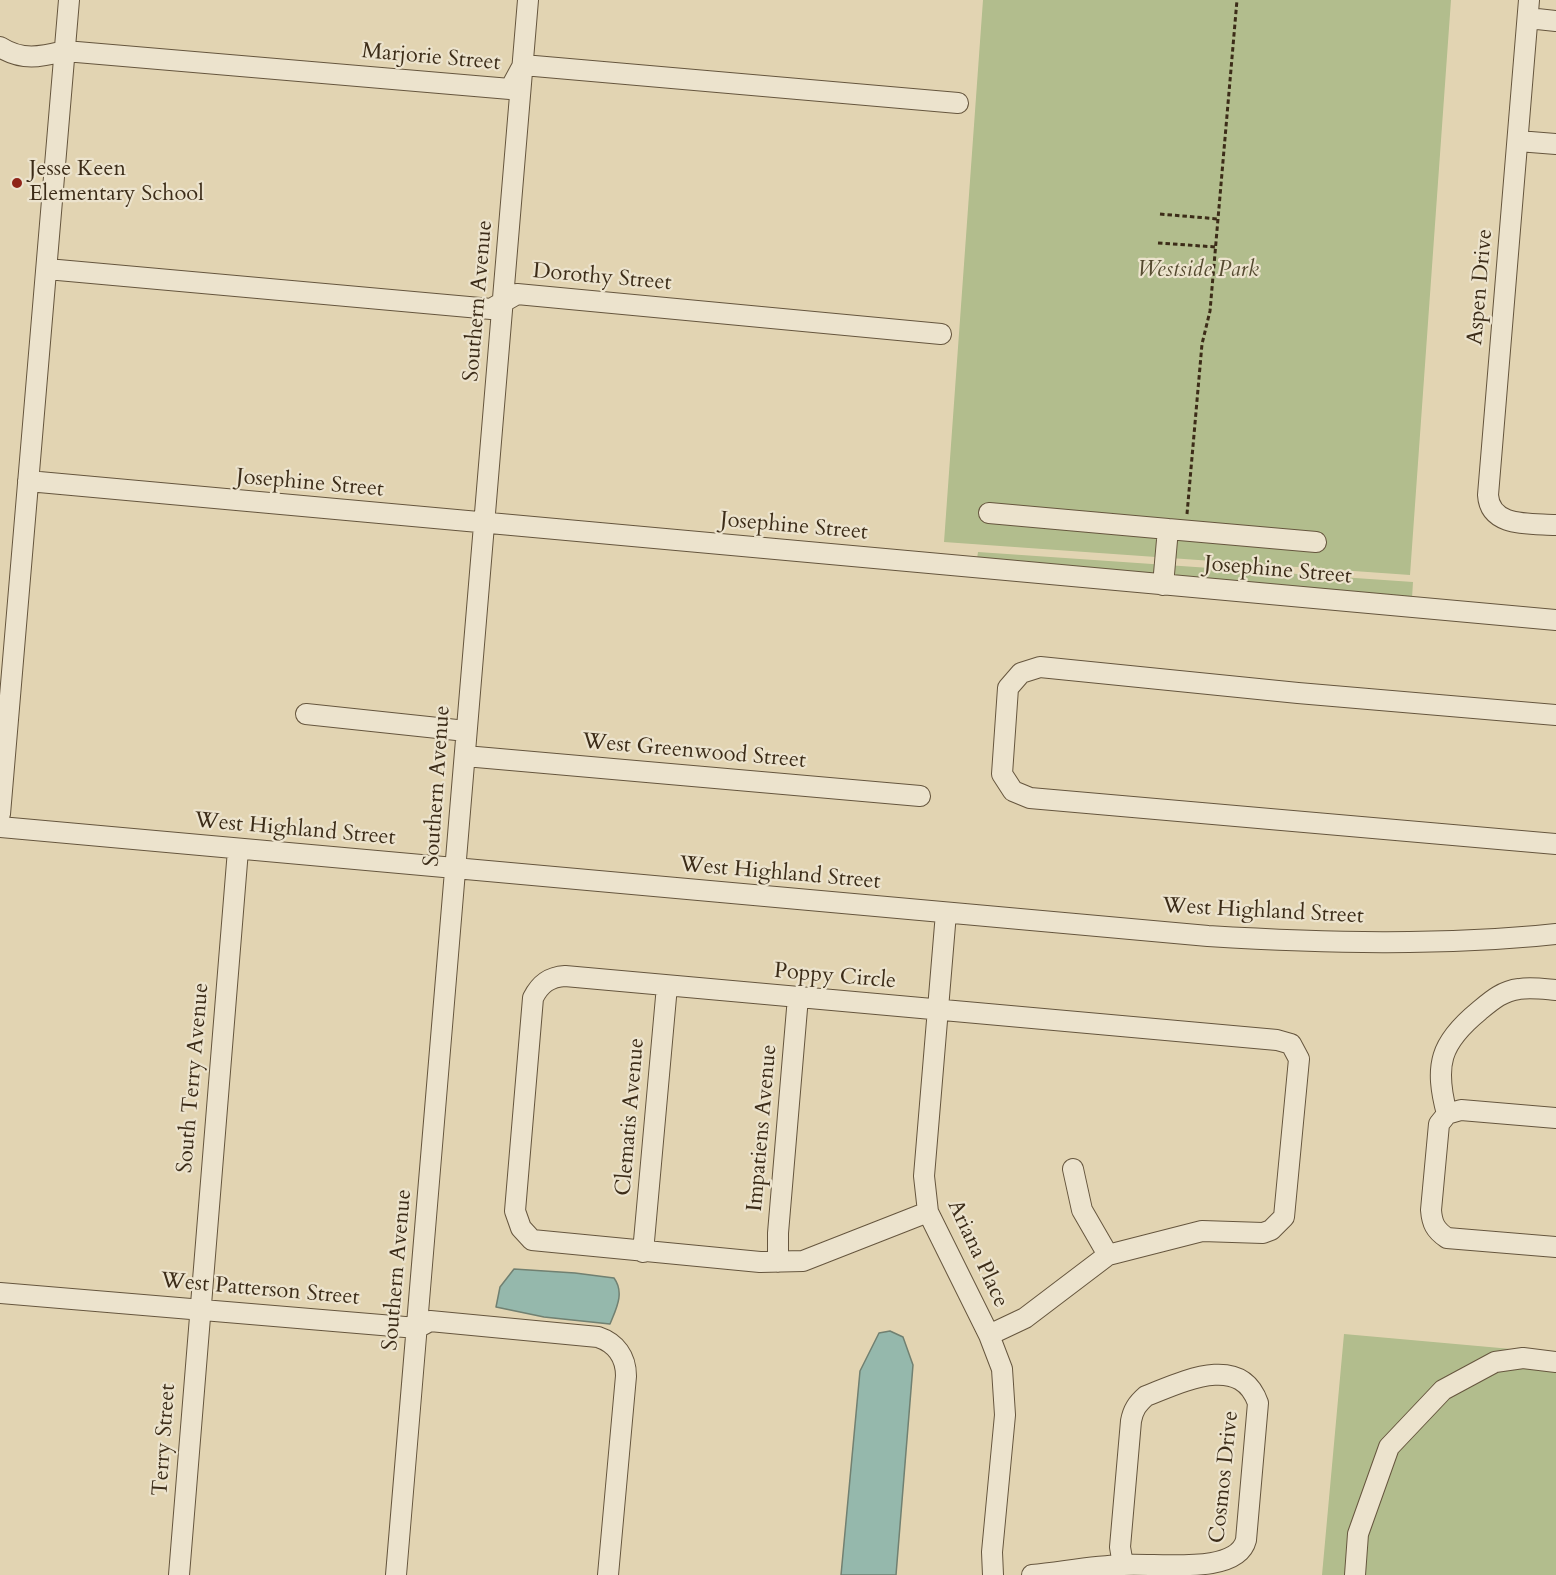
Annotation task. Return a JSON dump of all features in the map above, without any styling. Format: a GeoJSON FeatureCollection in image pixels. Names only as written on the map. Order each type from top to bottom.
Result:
{"type":"FeatureCollection","features":[{"type":"Feature","properties":{"kind":"street"},"geometry":{"type":"LineString","coordinates":[[0,814],[69,0]]}},
{"type":"Feature","properties":{"kind":"street","name":"Southern Avenue"},"geometry":{"type":"LineString","coordinates":[[396,1575],[528,0]]}},
{"type":"Feature","properties":{"kind":"street"},"geometry":{"type":"LineString","coordinates":[[1528,9],[1556,21]]}},
{"type":"Feature","properties":{"kind":"street","name":"Aspen Drive"},"geometry":{"type":"LineString","coordinates":[[1528,9],[1489,503],[1498,517],[1508,521],[1556,525]]}},
{"type":"Feature","properties":{"kind":"street"},"geometry":{"type":"LineString","coordinates":[[0,47],[14,56],[37,58],[64,51]]}},
{"type":"Feature","properties":{"kind":"street","name":"Marjorie Street"},"geometry":{"type":"LineString","coordinates":[[64,51],[510,89],[523,65],[958,103]]}},
{"type":"Feature","properties":{"kind":"street"},"geometry":{"type":"LineString","coordinates":[[1518,141],[1556,144]]}},
{"type":"Feature","properties":{"kind":"street","name":"Dorothy Street"},"geometry":{"type":"LineString","coordinates":[[47,268],[491,309],[517,294],[941,334]]}},
{"type":"Feature","properties":{"kind":"street","name":"Josephine Street"},"geometry":{"type":"LineString","coordinates":[[28,481],[1556,620]]}},
{"type":"Feature","properties":{"kind":"street"},"geometry":{"type":"LineString","coordinates":[[989,513],[1316,542]]}},
{"type":"Feature","properties":{"kind":"street"},"geometry":{"type":"LineString","coordinates":[[1162,585],[1177,530]]}},
{"type":"Feature","properties":{"kind":"street"},"geometry":{"type":"LineString","coordinates":[[1556,715],[1298,693],[1040,667],[1021,673],[1008,688],[1002,774],[1013,791],[1030,798],[1556,844]]}},
{"type":"Feature","properties":{"kind":"street"},"geometry":{"type":"LineString","coordinates":[[306,714],[466,731]]}},
{"type":"Feature","properties":{"kind":"street","name":"West Greenwood Street"},"geometry":{"type":"LineString","coordinates":[[465,756],[920,796]]}},
{"type":"Feature","properties":{"kind":"street","name":"West Highland Street"},"geometry":{"type":"LineString","coordinates":[[0,827],[946,913],[1303,942],[1424,942],[1556,934]]}},
{"type":"Feature","properties":{"kind":"street","name":"South Terry Avenue"},"geometry":{"type":"LineString","coordinates":[[199,1309],[238,850]]}},
{"type":"Feature","properties":{"kind":"street","name":"Ariana Place"},"geometry":{"type":"LineString","coordinates":[[946,913],[925,1162],[928,1212],[989,1335],[1002,1369],[1005,1415],[992,1552],[993,1575]]}},
{"type":"Feature","properties":{"kind":"street","name":"Poppy Circle"},"geometry":{"type":"LineString","coordinates":[[928,1212],[813,1259],[778,1262],[541,1242],[525,1235],[520,1228],[515,1211],[533,998],[537,989],[554,976],[1277,1040],[1291,1044],[1299,1059],[1284,1217],[1279,1223],[1263,1233],[1202,1231],[1108,1255],[1025,1318],[989,1335]]}},
{"type":"Feature","properties":{"kind":"street","name":"Clematis Avenue"},"geometry":{"type":"LineString","coordinates":[[643,1252],[667,986]]}},
{"type":"Feature","properties":{"kind":"street"},"geometry":{"type":"LineString","coordinates":[[1447,1113],[1442,1095],[1443,1058],[1455,1030],[1502,993],[1517,989],[1556,990]]}},
{"type":"Feature","properties":{"kind":"street","name":"Impatiens Avenue"},"geometry":{"type":"LineString","coordinates":[[778,1262],[778,1233],[798,998]]}},
{"type":"Feature","properties":{"kind":"street"},"geometry":{"type":"LineString","coordinates":[[1556,1119],[1461,1110],[1447,1113],[1439,1125],[1431,1210],[1432,1221],[1437,1231],[1447,1238],[1556,1247]]}},
{"type":"Feature","properties":{"kind":"street"},"geometry":{"type":"LineString","coordinates":[[1073,1169],[1082,1210],[1108,1255]]}},
{"type":"Feature","properties":{"kind":"street","name":"West Patterson Street"},"geometry":{"type":"LineString","coordinates":[[0,1293],[417,1328],[430,1321],[598,1337],[609,1341],[623,1358],[626,1376],[608,1575]]}},
{"type":"Feature","properties":{"kind":"street","name":"Terry Street"},"geometry":{"type":"LineString","coordinates":[[179,1575],[199,1309]]}},
{"type":"Feature","properties":{"kind":"street"},"geometry":{"type":"LineString","coordinates":[[1355,1575],[1358,1533],[1389,1448],[1443,1390],[1495,1362],[1523,1358],[1556,1362]]}},
{"type":"Feature","properties":{"kind":"street","name":"Cosmos Drive"},"geometry":{"type":"LineString","coordinates":[[1032,1575],[1123,1565],[1198,1573],[1219,1572],[1239,1560],[1246,1539],[1257,1403],[1249,1385],[1226,1375],[1199,1376],[1146,1396],[1138,1402],[1133,1410],[1131,1421],[1120,1547],[1123,1565]]}},
{"type":"Feature","properties":{"kind":"path"},"geometry":{"type":"LineString","coordinates":[[1177,530],[1202,344],[1210,311],[1237,0]]}},
{"type":"Feature","properties":{"kind":"path"},"geometry":{"type":"LineString","coordinates":[[1160,214],[1218,219]]}},
{"type":"Feature","properties":{"kind":"path"},"geometry":{"type":"LineString","coordinates":[[1158,243],[1216,247]]}},
{"type":"Feature","properties":{"kind":"green space","name":"Westside Park"},"geometry":{"type":"Polygon","coordinates":[[[983,0],[1451,0],[1410,575],[944,542],[983,0]]]}},
{"type":"Feature","properties":{"kind":"green space"},"geometry":{"type":"Polygon","coordinates":[[[978,552],[1413,582],[1412,598],[977,559],[978,552]]]}},
{"type":"Feature","properties":{"kind":"green space"},"geometry":{"type":"Polygon","coordinates":[[[1344,1334],[1556,1353],[1556,1575],[1322,1575],[1344,1334]]]}},
{"type":"Feature","properties":{"kind":"water"},"geometry":{"type":"Polygon","coordinates":[[[514,1269],[614,1278],[619,1295],[610,1324],[544,1317],[496,1307],[500,1287],[514,1269]]]}},
{"type":"Feature","properties":{"kind":"water"},"geometry":{"type":"Polygon","coordinates":[[[890,1331],[903,1337],[913,1365],[896,1575],[841,1575],[860,1371],[879,1333],[890,1331]]]}},
{"type":"Feature","properties":{"kind":"place","name":"Jesse Keen Elementary School"},"geometry":{"type":"Point","coordinates":[17,183]}}]}
